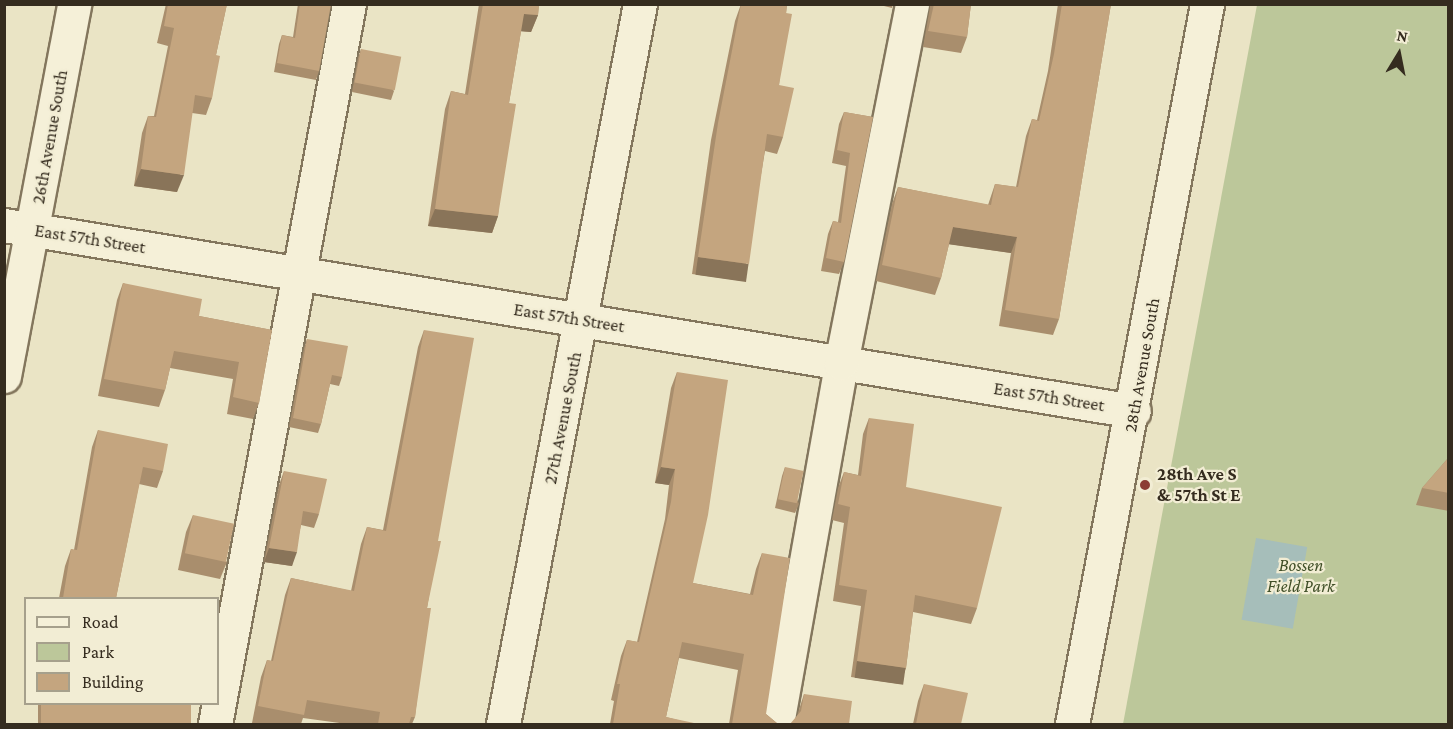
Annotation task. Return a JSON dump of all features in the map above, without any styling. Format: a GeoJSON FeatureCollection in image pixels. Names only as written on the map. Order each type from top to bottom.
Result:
{"type":"FeatureCollection","features":[{"type":"Feature","properties":{"kind":"street","name":"26th Avenue South"},"geometry":{"type":"LineString","coordinates":[[4,376],[19,227],[74,4]]}},
{"type":"Feature","properties":{"kind":"street"},"geometry":{"type":"LineString","coordinates":[[219,703],[349,4]]}},
{"type":"Feature","properties":{"kind":"street","name":"27th Avenue South"},"geometry":{"type":"LineString","coordinates":[[503,724],[582,320],[640,4]]}},
{"type":"Feature","properties":{"kind":"street"},"geometry":{"type":"LineString","coordinates":[[777,724],[841,363],[912,4]]}},
{"type":"Feature","properties":{"kind":"street","name":"28th Avenue South"},"geometry":{"type":"LineString","coordinates":[[1072,724],[1134,411],[1207,4]]}},
{"type":"Feature","properties":{"kind":"street","name":"East 57th Street"},"geometry":{"type":"LineString","coordinates":[[19,227],[1134,411]]}},
{"type":"Feature","properties":{"kind":"street"},"geometry":{"type":"LineString","coordinates":[[215,724],[219,705]]}},
{"type":"Feature","properties":{"kind":"green space","name":"Bossen Field Park"},"geometry":{"type":"Polygon","coordinates":[[[1257,5],[1448,5],[1448,724],[1123,724],[1257,5]]]}},
{"type":"Feature","properties":{"kind":"water"},"geometry":{"type":"Polygon","coordinates":[[[1256,538],[1307,547],[1293,629],[1242,620],[1256,538]]]}},
{"type":"Feature","properties":{"kind":"building"},"geometry":{"type":"Polygon","coordinates":[[[168,4],[227,4],[216,55],[220,56],[212,98],[195,95],[184,175],[141,169],[148,116],[156,117],[174,28],[164,26],[168,4]]]}},
{"type":"Feature","properties":{"kind":"building"},"geometry":{"type":"Polygon","coordinates":[[[300,4],[331,4],[319,71],[277,63],[282,35],[295,38],[300,4]]]}},
{"type":"Feature","properties":{"kind":"building"},"geometry":{"type":"Polygon","coordinates":[[[483,4],[539,4],[538,15],[524,14],[509,103],[516,104],[498,216],[435,209],[451,91],[468,95],[483,4]]]}},
{"type":"Feature","properties":{"kind":"building"},"geometry":{"type":"Polygon","coordinates":[[[741,4],[749,6],[749,4],[787,4],[786,13],[792,14],[779,85],[794,88],[783,137],[767,134],[749,264],[698,257],[718,123],[741,4]]]}},
{"type":"Feature","properties":{"kind":"building"},"geometry":{"type":"Polygon","coordinates":[[[934,4],[971,4],[967,37],[928,31],[934,4]]]}},
{"type":"Feature","properties":{"kind":"building"},"geometry":{"type":"Polygon","coordinates":[[[1062,4],[1111,4],[1059,319],[1005,310],[1017,237],[953,227],[941,278],[882,265],[898,187],[991,205],[995,184],[1018,187],[1032,119],[1039,121],[1062,4]]]}},
{"type":"Feature","properties":{"kind":"building"},"geometry":{"type":"Polygon","coordinates":[[[361,49],[401,57],[395,90],[355,82],[361,49]]]}},
{"type":"Feature","properties":{"kind":"building"},"geometry":{"type":"Polygon","coordinates":[[[844,112],[873,117],[844,262],[826,258],[833,221],[841,223],[850,153],[837,150],[844,112]]]}},
{"type":"Feature","properties":{"kind":"building"},"geometry":{"type":"Polygon","coordinates":[[[123,283],[202,299],[199,316],[272,330],[259,403],[233,397],[239,362],[174,351],[165,390],[104,379],[123,283]]]}},
{"type":"Feature","properties":{"kind":"building"},"geometry":{"type":"Polygon","coordinates":[[[424,330],[474,338],[438,541],[441,541],[427,608],[431,608],[415,717],[411,717],[409,724],[378,724],[380,712],[307,700],[304,715],[258,706],[267,660],[273,661],[291,578],[354,591],[367,527],[386,531],[424,330]]]}},
{"type":"Feature","properties":{"kind":"building"},"geometry":{"type":"Polygon","coordinates":[[[307,339],[348,346],[342,377],[332,375],[321,424],[293,418],[307,339]]]}},
{"type":"Feature","properties":{"kind":"building"},"geometry":{"type":"Polygon","coordinates":[[[677,372],[728,380],[708,515],[693,583],[753,595],[762,553],[790,558],[766,714],[778,724],[732,724],[744,654],[682,642],[666,717],[694,723],[613,724],[620,684],[617,684],[627,640],[639,642],[671,502],[675,469],[661,467],[677,372]]]}},
{"type":"Feature","properties":{"kind":"building"},"geometry":{"type":"Polygon","coordinates":[[[869,418],[914,424],[906,487],[1002,507],[977,608],[915,595],[906,668],[857,661],[867,590],[839,585],[850,507],[838,504],[844,472],[861,476],[869,418]]]}},
{"type":"Feature","properties":{"kind":"building"},"geometry":{"type":"Polygon","coordinates":[[[98,430],[168,444],[163,471],[143,467],[116,597],[63,597],[71,549],[77,550],[98,430]]]}},
{"type":"Feature","properties":{"kind":"building"},"geometry":{"type":"Polygon","coordinates":[[[1449,457],[1449,493],[1422,488],[1449,457]]]}},
{"type":"Feature","properties":{"kind":"building"},"geometry":{"type":"Polygon","coordinates":[[[785,467],[804,471],[797,503],[778,499],[785,467]]]}},
{"type":"Feature","properties":{"kind":"building"},"geometry":{"type":"Polygon","coordinates":[[[284,471],[327,479],[319,514],[303,511],[297,552],[269,548],[284,471]]]}},
{"type":"Feature","properties":{"kind":"building"},"geometry":{"type":"Polygon","coordinates":[[[193,515],[234,524],[226,562],[185,553],[193,515]]]}},
{"type":"Feature","properties":{"kind":"building"},"geometry":{"type":"Polygon","coordinates":[[[924,684],[968,693],[961,724],[916,724],[924,684]]]}},
{"type":"Feature","properties":{"kind":"building"},"geometry":{"type":"Polygon","coordinates":[[[804,694],[852,701],[849,724],[790,724],[801,711],[804,694]]]}},
{"type":"Feature","properties":{"kind":"building"},"geometry":{"type":"Polygon","coordinates":[[[41,705],[191,705],[191,724],[41,724],[41,705]]]}},
{"type":"Feature","properties":{"kind":"place","name":"28th Ave S & 57th St E"},"geometry":{"type":"Point","coordinates":[1145,485]}}]}
